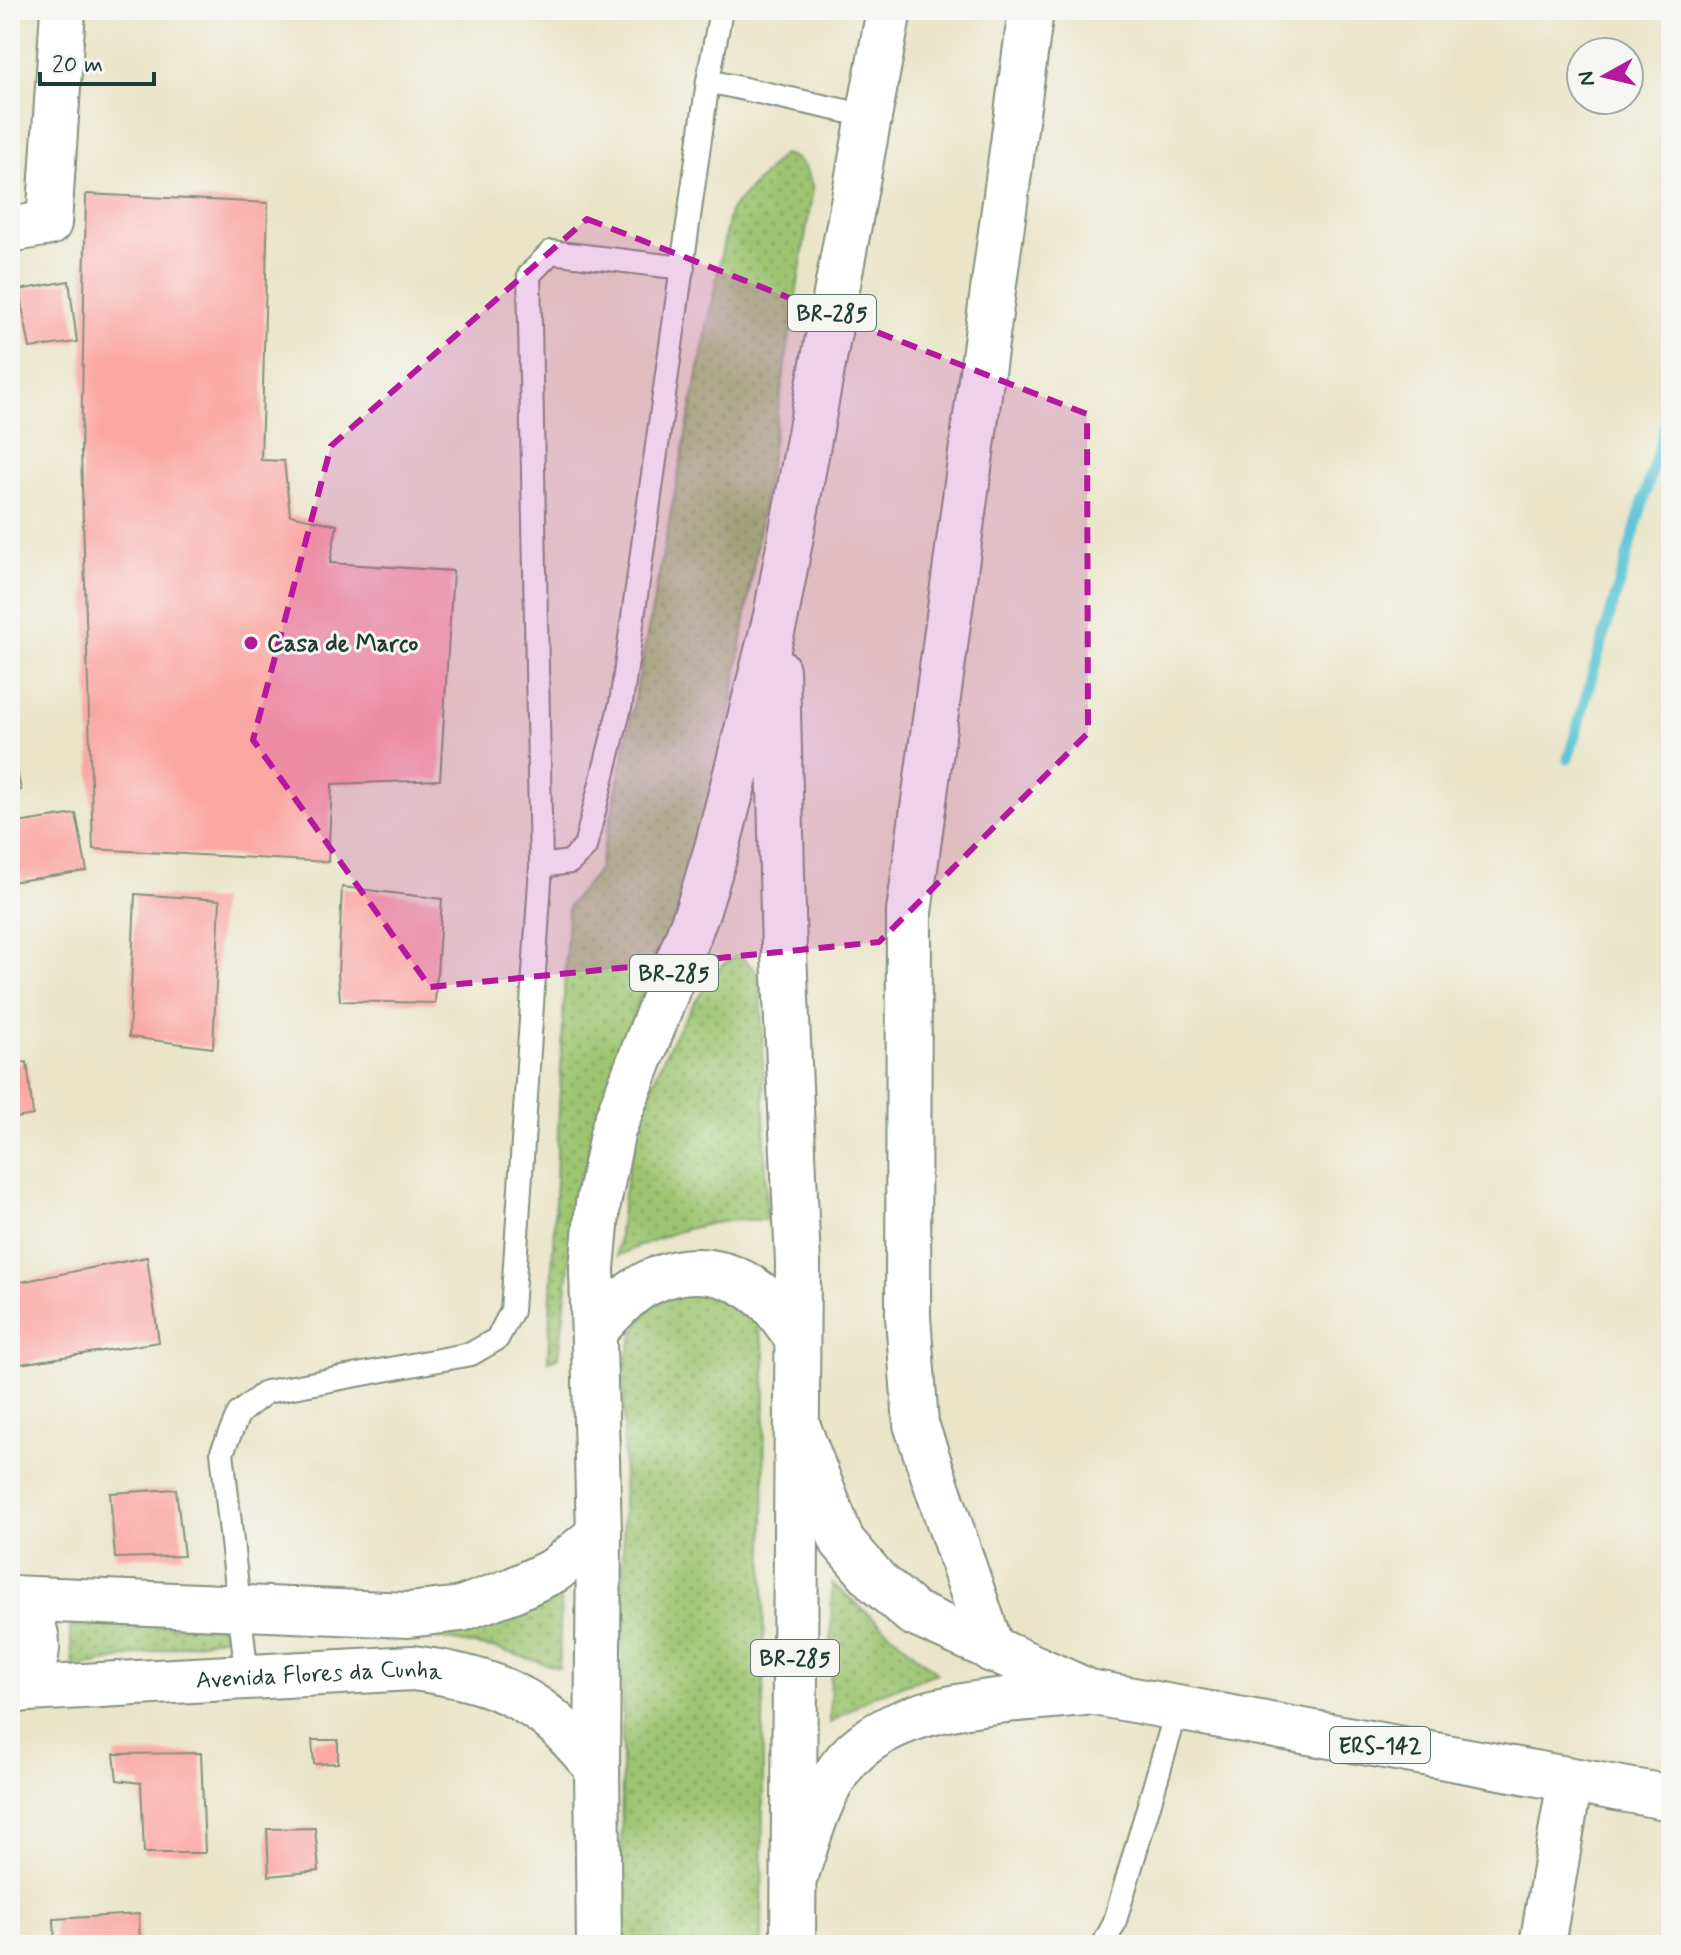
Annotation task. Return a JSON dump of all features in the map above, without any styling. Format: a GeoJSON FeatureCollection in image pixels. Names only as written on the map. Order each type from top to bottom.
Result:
{"type":"FeatureCollection","features":[{"type":"Feature","properties":{"kind":"main road"},"geometry":{"type":"LineString","coordinates":[[30,227],[63,10]]}},
{"type":"Feature","properties":{"kind":"main road","name":"BR-285"},"geometry":{"type":"LineString","coordinates":[[599,1945],[599,1534],[592,1268],[598,1204],[613,1130],[698,910],[717,848],[776,616],[889,10]]}},
{"type":"Feature","properties":{"kind":"main road"},"geometry":{"type":"LineString","coordinates":[[992,1650],[916,1424],[908,1317],[909,912],[1031,10]]}},
{"type":"Feature","properties":{"kind":"main road","name":"BR-285"},"geometry":{"type":"LineString","coordinates":[[776,616],[784,953],[798,1263],[793,1945]]}},
{"type":"Feature","properties":{"kind":"main road"},"geometry":{"type":"LineString","coordinates":[[594,1331],[623,1302],[648,1283],[673,1274],[715,1271],[741,1280],[767,1300],[796,1336]]}},
{"type":"Feature","properties":{"kind":"main road","name":"ERS-142"},"geometry":{"type":"LineString","coordinates":[[798,1427],[842,1541],[877,1582],[913,1613],[1089,1692],[1671,1798]]}},
{"type":"Feature","properties":{"kind":"main road"},"geometry":{"type":"LineString","coordinates":[[10,1598],[408,1615],[461,1609],[513,1590],[555,1570],[599,1534]]}},
{"type":"Feature","properties":{"kind":"main road"},"geometry":{"type":"LineString","coordinates":[[10,1607],[30,1622],[37,1638],[36,1664],[15,1690]]}},
{"type":"Feature","properties":{"kind":"main road","name":"Avenida Flores da Cunha"},"geometry":{"type":"LineString","coordinates":[[15,1690],[413,1668],[461,1674],[508,1690],[520,1698],[553,1721],[597,1767]]}},
{"type":"Feature","properties":{"kind":"main road","name":"ERS-142"},"geometry":{"type":"LineString","coordinates":[[792,1888],[813,1823],[832,1780],[853,1751],[876,1733],[905,1719],[941,1710],[1089,1692]]}},
{"type":"Feature","properties":{"kind":"main road"},"geometry":{"type":"LineString","coordinates":[[1542,1945],[1570,1780]]}},
{"type":"Feature","properties":{"kind":"lane"},"geometry":{"type":"LineString","coordinates":[[541,866],[570,862],[585,847],[621,703],[708,81],[721,10]]}},
{"type":"Feature","properties":{"kind":"lane"},"geometry":{"type":"LineString","coordinates":[[708,81],[868,116]]}},
{"type":"Feature","properties":{"kind":"lane"},"geometry":{"type":"LineString","coordinates":[[247,1677],[222,1452],[239,1413],[266,1392],[471,1354],[497,1339],[512,1311],[541,866],[529,275],[551,252],[683,268]]}},
{"type":"Feature","properties":{"kind":"lane"},"geometry":{"type":"LineString","coordinates":[[1103,1945],[1114,1924],[1177,1709]]}},
{"type":"Feature","properties":{"kind":"highlighted area"},"geometry":{"type":"Polygon","coordinates":[[[587,219],[1087,414],[1088,733],[879,942],[430,987],[253,740],[331,446],[587,219]]]}},
{"type":"Feature","properties":{"kind":"green space"},"geometry":{"type":"Polygon","coordinates":[[[783,154],[795,158],[803,166],[813,188],[719,784],[677,917],[641,992],[593,1133],[572,1237],[559,1357],[548,1361],[568,906],[598,871],[613,809],[730,210],[783,154]]]}},
{"type":"Feature","properties":{"kind":"green space"},"geometry":{"type":"Polygon","coordinates":[[[740,956],[756,970],[761,989],[767,1220],[726,1221],[689,1228],[617,1256],[632,1151],[665,1054],[709,981],[722,965],[740,956]]]}},
{"type":"Feature","properties":{"kind":"green space"},"geometry":{"type":"Polygon","coordinates":[[[703,1288],[746,1310],[757,1327],[765,1354],[762,1945],[621,1945],[624,1367],[634,1334],[648,1312],[669,1298],[703,1288]]]}},
{"type":"Feature","properties":{"kind":"green space"},"geometry":{"type":"Polygon","coordinates":[[[832,1583],[937,1673],[873,1696],[830,1723],[832,1583]]]}},
{"type":"Feature","properties":{"kind":"green space"},"geometry":{"type":"Polygon","coordinates":[[[561,1597],[559,1668],[497,1649],[431,1637],[514,1615],[561,1597]]]}},
{"type":"Feature","properties":{"kind":"green space"},"geometry":{"type":"Polygon","coordinates":[[[70,1626],[224,1626],[226,1637],[73,1668],[70,1626]]]}},
{"type":"Feature","properties":{"kind":"building"},"geometry":{"type":"Polygon","coordinates":[[[86,194],[268,203],[261,460],[284,461],[290,515],[337,525],[330,563],[453,571],[440,780],[332,784],[328,862],[93,849],[81,453],[86,194]]]}},
{"type":"Feature","properties":{"kind":"building"},"geometry":{"type":"Polygon","coordinates":[[[69,281],[77,342],[30,348],[19,290],[69,281]]]}},
{"type":"Feature","properties":{"kind":"building"},"geometry":{"type":"Polygon","coordinates":[[[10,735],[21,790],[10,792],[10,735]]]}},
{"type":"Feature","properties":{"kind":"building"},"geometry":{"type":"Polygon","coordinates":[[[76,814],[87,871],[10,882],[10,824],[76,814]]]}},
{"type":"Feature","properties":{"kind":"building"},"geometry":{"type":"Polygon","coordinates":[[[342,887],[442,899],[435,1003],[340,1001],[338,974],[342,887]]]}},
{"type":"Feature","properties":{"kind":"building"},"geometry":{"type":"Polygon","coordinates":[[[135,894],[220,900],[213,1048],[129,1037],[135,894]]]}},
{"type":"Feature","properties":{"kind":"building"},"geometry":{"type":"Polygon","coordinates":[[[27,1062],[33,1115],[10,1119],[10,1064],[27,1062]]]}},
{"type":"Feature","properties":{"kind":"building"},"geometry":{"type":"Polygon","coordinates":[[[147,1257],[159,1342],[13,1365],[10,1284],[147,1257]]]}},
{"type":"Feature","properties":{"kind":"building"},"geometry":{"type":"Polygon","coordinates":[[[176,1489],[184,1556],[115,1558],[110,1493],[176,1489]]]}},
{"type":"Feature","properties":{"kind":"building"},"geometry":{"type":"Polygon","coordinates":[[[312,1740],[338,1740],[338,1763],[314,1764],[312,1740]]]}},
{"type":"Feature","properties":{"kind":"building"},"geometry":{"type":"Polygon","coordinates":[[[201,1753],[205,1853],[144,1853],[141,1783],[117,1780],[114,1754],[201,1753]]]}},
{"type":"Feature","properties":{"kind":"building"},"geometry":{"type":"Polygon","coordinates":[[[315,1828],[319,1871],[269,1876],[267,1829],[315,1828]]]}},
{"type":"Feature","properties":{"kind":"building"},"geometry":{"type":"Polygon","coordinates":[[[139,1914],[140,1945],[55,1945],[54,1919],[139,1914]]]}},
{"type":"Feature","properties":{"kind":"waterway"},"geometry":{"type":"LineString","coordinates":[[1568,759],[1671,406]]}},
{"type":"Feature","properties":{"kind":"place","name":"Casa de Marco"},"geometry":{"type":"Point","coordinates":[251,643]}}]}
